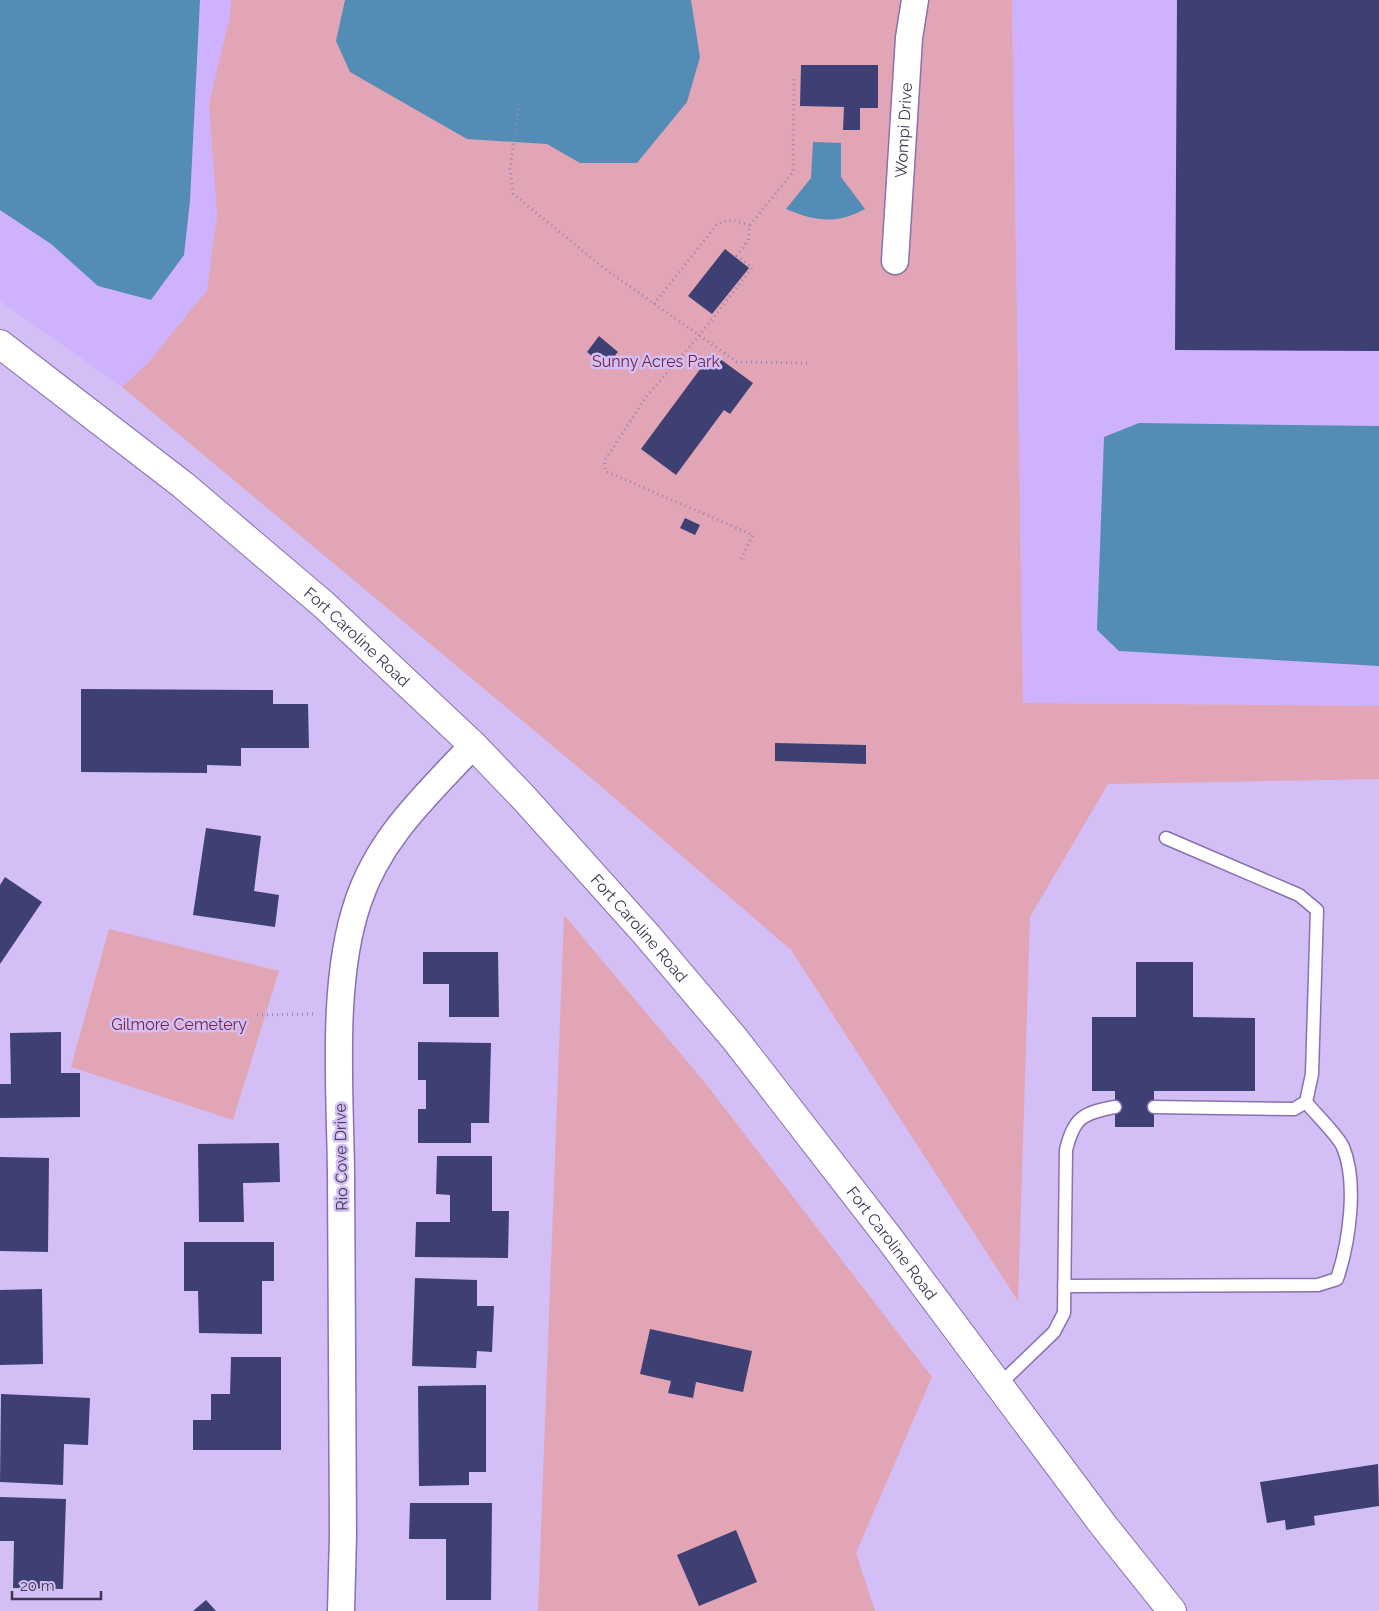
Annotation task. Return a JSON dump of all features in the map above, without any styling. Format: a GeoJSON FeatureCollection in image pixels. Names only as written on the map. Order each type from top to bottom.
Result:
{"type":"FeatureCollection","features":[{"type":"Feature","properties":{"kind":"street","name":"Wompi Drive"},"geometry":{"type":"LineString","coordinates":[[894,261],[909,38],[914,0]]}},
{"type":"Feature","properties":{"kind":"street","name":"Fort Caroline Road"},"geometry":{"type":"LineString","coordinates":[[0,344],[183,485],[322,604],[473,745],[524,798],[646,934],[734,1038],[1104,1526],[1172,1611]]}},
{"type":"Feature","properties":{"kind":"street","name":"Rio Cove Drive"},"geometry":{"type":"LineString","coordinates":[[341,1611],[343,1535],[340,1062],[343,962],[358,901],[373,866],[398,826],[473,745]]}},
{"type":"Feature","properties":{"kind":"lane"},"geometry":{"type":"LineString","coordinates":[[1154,1107],[1294,1109],[1306,1102],[1312,1074],[1317,910],[1299,895],[1166,838]]}},
{"type":"Feature","properties":{"kind":"lane"},"geometry":{"type":"LineString","coordinates":[[1064,1286],[1318,1285],[1338,1279],[1343,1260],[1352,1186],[1342,1146],[1306,1102]]}},
{"type":"Feature","properties":{"kind":"lane"},"geometry":{"type":"LineString","coordinates":[[998,1385],[1054,1332],[1064,1312],[1066,1150],[1071,1129],[1089,1112],[1115,1107]]}},
{"type":"Feature","properties":{"kind":"path"},"geometry":{"type":"LineString","coordinates":[[741,559],[752,536],[605,472],[606,460],[646,396],[699,336],[752,268],[737,256],[748,240],[750,225],[793,172],[794,78]]}},
{"type":"Feature","properties":{"kind":"path"},"geometry":{"type":"LineString","coordinates":[[519,104],[510,168],[513,194],[605,270],[737,362],[809,363]]}},
{"type":"Feature","properties":{"kind":"path"},"geometry":{"type":"LineString","coordinates":[[654,304],[718,223],[732,220],[750,225]]}},
{"type":"Feature","properties":{"kind":"path"},"geometry":{"type":"LineString","coordinates":[[257,1015],[341,1013]]}},
{"type":"Feature","properties":{"kind":"shaded area"},"geometry":{"type":"Polygon","coordinates":[[[200,0],[231,0],[230,16],[209,103],[217,215],[207,290],[148,363],[122,387],[0,301],[0,210],[51,244],[98,286],[151,300],[184,255],[190,201],[200,0]]]}},
{"type":"Feature","properties":{"kind":"shaded area"},"geometry":{"type":"Polygon","coordinates":[[[1012,0],[1379,0],[1379,706],[1023,703],[1012,0]]]}},
{"type":"Feature","properties":{"kind":"green space","name":"Sunny Acres Park"},"geometry":{"type":"Polygon","coordinates":[[[231,0],[1012,0],[1023,703],[1379,706],[1379,779],[1108,784],[1030,917],[1018,1301],[791,950],[603,788],[122,387],[148,363],[207,290],[217,215],[209,103],[230,16],[231,0]]]}},
{"type":"Feature","properties":{"kind":"green space"},"geometry":{"type":"Polygon","coordinates":[[[564,915],[706,1084],[932,1377],[856,1553],[875,1611],[538,1611],[564,915]]]}},
{"type":"Feature","properties":{"kind":"green space","name":"Gilmore Cemetery"},"geometry":{"type":"Polygon","coordinates":[[[109,929],[279,971],[233,1120],[71,1067],[109,929]]]}},
{"type":"Feature","properties":{"kind":"water"},"geometry":{"type":"Polygon","coordinates":[[[0,0],[200,0],[190,201],[184,255],[151,300],[98,286],[51,244],[0,210],[0,0]]]}},
{"type":"Feature","properties":{"kind":"water"},"geometry":{"type":"Polygon","coordinates":[[[345,0],[691,0],[700,57],[687,102],[637,163],[580,163],[547,144],[467,139],[350,72],[336,41],[345,0]]]}},
{"type":"Feature","properties":{"kind":"water"},"geometry":{"type":"Polygon","coordinates":[[[813,142],[841,143],[841,177],[865,209],[844,217],[826,220],[786,209],[811,178],[813,142]]]}},
{"type":"Feature","properties":{"kind":"water"},"geometry":{"type":"Polygon","coordinates":[[[1139,423],[1379,426],[1379,666],[1119,651],[1097,630],[1104,437],[1139,423]]]}},
{"type":"Feature","properties":{"kind":"building"},"geometry":{"type":"Polygon","coordinates":[[[1177,0],[1379,0],[1379,351],[1175,350],[1177,0]]]}},
{"type":"Feature","properties":{"kind":"building"},"geometry":{"type":"Polygon","coordinates":[[[801,65],[878,65],[878,108],[860,108],[860,130],[843,130],[844,107],[800,106],[801,65]]]}},
{"type":"Feature","properties":{"kind":"building"},"geometry":{"type":"Polygon","coordinates":[[[725,249],[749,268],[712,314],[688,296],[725,249]]]}},
{"type":"Feature","properties":{"kind":"building"},"geometry":{"type":"Polygon","coordinates":[[[599,336],[618,352],[605,367],[587,352],[599,336]]]}},
{"type":"Feature","properties":{"kind":"building"},"geometry":{"type":"Polygon","coordinates":[[[712,353],[753,383],[730,414],[724,410],[676,475],[641,449],[712,353]]]}},
{"type":"Feature","properties":{"kind":"building"},"geometry":{"type":"Polygon","coordinates":[[[685,518],[700,525],[695,535],[680,528],[685,518]]]}},
{"type":"Feature","properties":{"kind":"building"},"geometry":{"type":"Polygon","coordinates":[[[81,689],[273,690],[273,704],[308,704],[309,748],[241,748],[241,766],[207,765],[207,773],[81,772],[81,689]]]}},
{"type":"Feature","properties":{"kind":"building"},"geometry":{"type":"Polygon","coordinates":[[[775,743],[866,745],[866,764],[775,761],[775,743]]]}},
{"type":"Feature","properties":{"kind":"building"},"geometry":{"type":"Polygon","coordinates":[[[206,828],[261,836],[254,891],[279,895],[275,927],[193,915],[206,828]]]}},
{"type":"Feature","properties":{"kind":"building"},"geometry":{"type":"Polygon","coordinates":[[[5,877],[42,902],[0,964],[0,885],[5,877]]]}},
{"type":"Feature","properties":{"kind":"building"},"geometry":{"type":"Polygon","coordinates":[[[423,952],[498,952],[499,1017],[449,1017],[449,984],[423,984],[423,952]]]}},
{"type":"Feature","properties":{"kind":"building"},"geometry":{"type":"Polygon","coordinates":[[[1136,962],[1193,962],[1193,1017],[1255,1018],[1255,1091],[1154,1091],[1154,1127],[1115,1127],[1115,1091],[1092,1091],[1092,1017],[1136,1017],[1136,962]]]}},
{"type":"Feature","properties":{"kind":"building"},"geometry":{"type":"Polygon","coordinates":[[[61,1032],[61,1073],[80,1073],[80,1117],[0,1118],[0,1084],[11,1084],[10,1033],[61,1032]]]}},
{"type":"Feature","properties":{"kind":"building"},"geometry":{"type":"Polygon","coordinates":[[[418,1042],[491,1043],[489,1123],[471,1123],[471,1143],[418,1143],[418,1109],[426,1109],[426,1080],[418,1080],[418,1042]]]}},
{"type":"Feature","properties":{"kind":"building"},"geometry":{"type":"Polygon","coordinates":[[[279,1143],[280,1182],[243,1183],[244,1222],[199,1222],[198,1144],[279,1143]]]}},
{"type":"Feature","properties":{"kind":"building"},"geometry":{"type":"Polygon","coordinates":[[[437,1156],[492,1156],[492,1211],[509,1211],[508,1258],[415,1257],[416,1222],[450,1222],[450,1195],[436,1194],[437,1156]]]}},
{"type":"Feature","properties":{"kind":"building"},"geometry":{"type":"Polygon","coordinates":[[[0,1157],[49,1158],[48,1252],[0,1251],[0,1157]]]}},
{"type":"Feature","properties":{"kind":"building"},"geometry":{"type":"Polygon","coordinates":[[[184,1242],[274,1242],[274,1281],[262,1281],[262,1334],[199,1333],[198,1291],[184,1291],[184,1242]]]}},
{"type":"Feature","properties":{"kind":"building"},"geometry":{"type":"Polygon","coordinates":[[[415,1278],[477,1280],[477,1306],[494,1306],[492,1352],[477,1351],[476,1368],[412,1366],[415,1278]]]}},
{"type":"Feature","properties":{"kind":"building"},"geometry":{"type":"Polygon","coordinates":[[[42,1289],[43,1364],[0,1365],[0,1290],[42,1289]]]}},
{"type":"Feature","properties":{"kind":"building"},"geometry":{"type":"Polygon","coordinates":[[[650,1329],[752,1351],[743,1392],[696,1382],[693,1398],[668,1393],[671,1381],[640,1374],[650,1329]]]}},
{"type":"Feature","properties":{"kind":"building"},"geometry":{"type":"Polygon","coordinates":[[[231,1357],[281,1357],[281,1450],[193,1450],[193,1420],[211,1420],[211,1394],[230,1394],[231,1357]]]}},
{"type":"Feature","properties":{"kind":"building"},"geometry":{"type":"Polygon","coordinates":[[[486,1385],[486,1472],[469,1472],[469,1485],[419,1486],[418,1386],[486,1385]]]}},
{"type":"Feature","properties":{"kind":"building"},"geometry":{"type":"Polygon","coordinates":[[[1,1394],[90,1398],[88,1445],[64,1444],[63,1485],[0,1482],[1,1394]]]}},
{"type":"Feature","properties":{"kind":"building"},"geometry":{"type":"Polygon","coordinates":[[[1378,1464],[1379,1506],[1314,1516],[1315,1525],[1286,1530],[1285,1520],[1267,1523],[1260,1482],[1378,1464]]]}},
{"type":"Feature","properties":{"kind":"building"},"geometry":{"type":"Polygon","coordinates":[[[0,1497],[66,1499],[63,1589],[13,1588],[14,1541],[0,1541],[0,1497]]]}},
{"type":"Feature","properties":{"kind":"building"},"geometry":{"type":"Polygon","coordinates":[[[410,1503],[492,1503],[491,1600],[446,1600],[446,1539],[409,1539],[410,1503]]]}},
{"type":"Feature","properties":{"kind":"building"},"geometry":{"type":"Polygon","coordinates":[[[736,1530],[757,1582],[699,1606],[677,1555],[736,1530]]]}},
{"type":"Feature","properties":{"kind":"building"},"geometry":{"type":"Polygon","coordinates":[[[206,1600],[216,1611],[193,1611],[206,1600]]]}}]}
